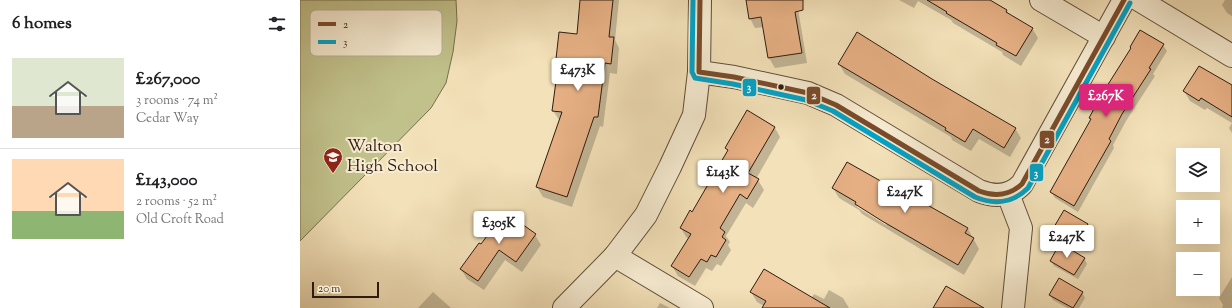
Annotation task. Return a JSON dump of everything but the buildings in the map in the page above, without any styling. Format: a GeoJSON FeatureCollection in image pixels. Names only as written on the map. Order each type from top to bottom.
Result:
{"type":"FeatureCollection","features":[{"type":"Feature","properties":{"kind":"street"},"geometry":{"type":"LineString","coordinates":[[564,308],[615,256],[646,215],[694,115],[699,72],[700,0]]}},
{"type":"Feature","properties":{"kind":"street"},"geometry":{"type":"LineString","coordinates":[[1041,0],[1104,36]]}},
{"type":"Feature","properties":{"kind":"street"},"geometry":{"type":"LineString","coordinates":[[699,72],[734,77],[808,93],[836,105],[979,192],[990,196],[1008,194],[1017,190],[1022,184],[1124,0]]}},
{"type":"Feature","properties":{"kind":"street"},"geometry":{"type":"LineString","coordinates":[[1139,0],[1232,56]]}},
{"type":"Feature","properties":{"kind":"street"},"geometry":{"type":"LineString","coordinates":[[1008,194],[1021,228],[1013,308]]}},
{"type":"Feature","properties":{"kind":"street"},"geometry":{"type":"LineString","coordinates":[[615,256],[702,308]]}},
{"type":"Feature","properties":{"kind":"green space","name":"Walton High School"},"geometry":{"type":"Polygon","coordinates":[[[300,0],[456,0],[457,21],[453,52],[446,83],[431,108],[300,241],[300,0]]]}},
{"type":"Feature","properties":{"kind":"transit line","name":"3"},"geometry":{"type":"LineString","coordinates":[[693,0],[692,72],[695,78],[733,84],[806,100],[833,111],[975,197],[982,200],[996,202],[1010,200],[1028,188],[1130,3]]}},
{"type":"Feature","properties":{"kind":"transit line","name":"2"},"geometry":{"type":"LineString","coordinates":[[700,0],[699,72],[734,77],[808,93],[836,105],[979,191],[996,195],[1012,191],[1022,184],[1124,0]]}},
{"type":"Feature","properties":{"kind":"place","name":"Walton High School"},"geometry":{"type":"Point","coordinates":[333,174]}}]}
